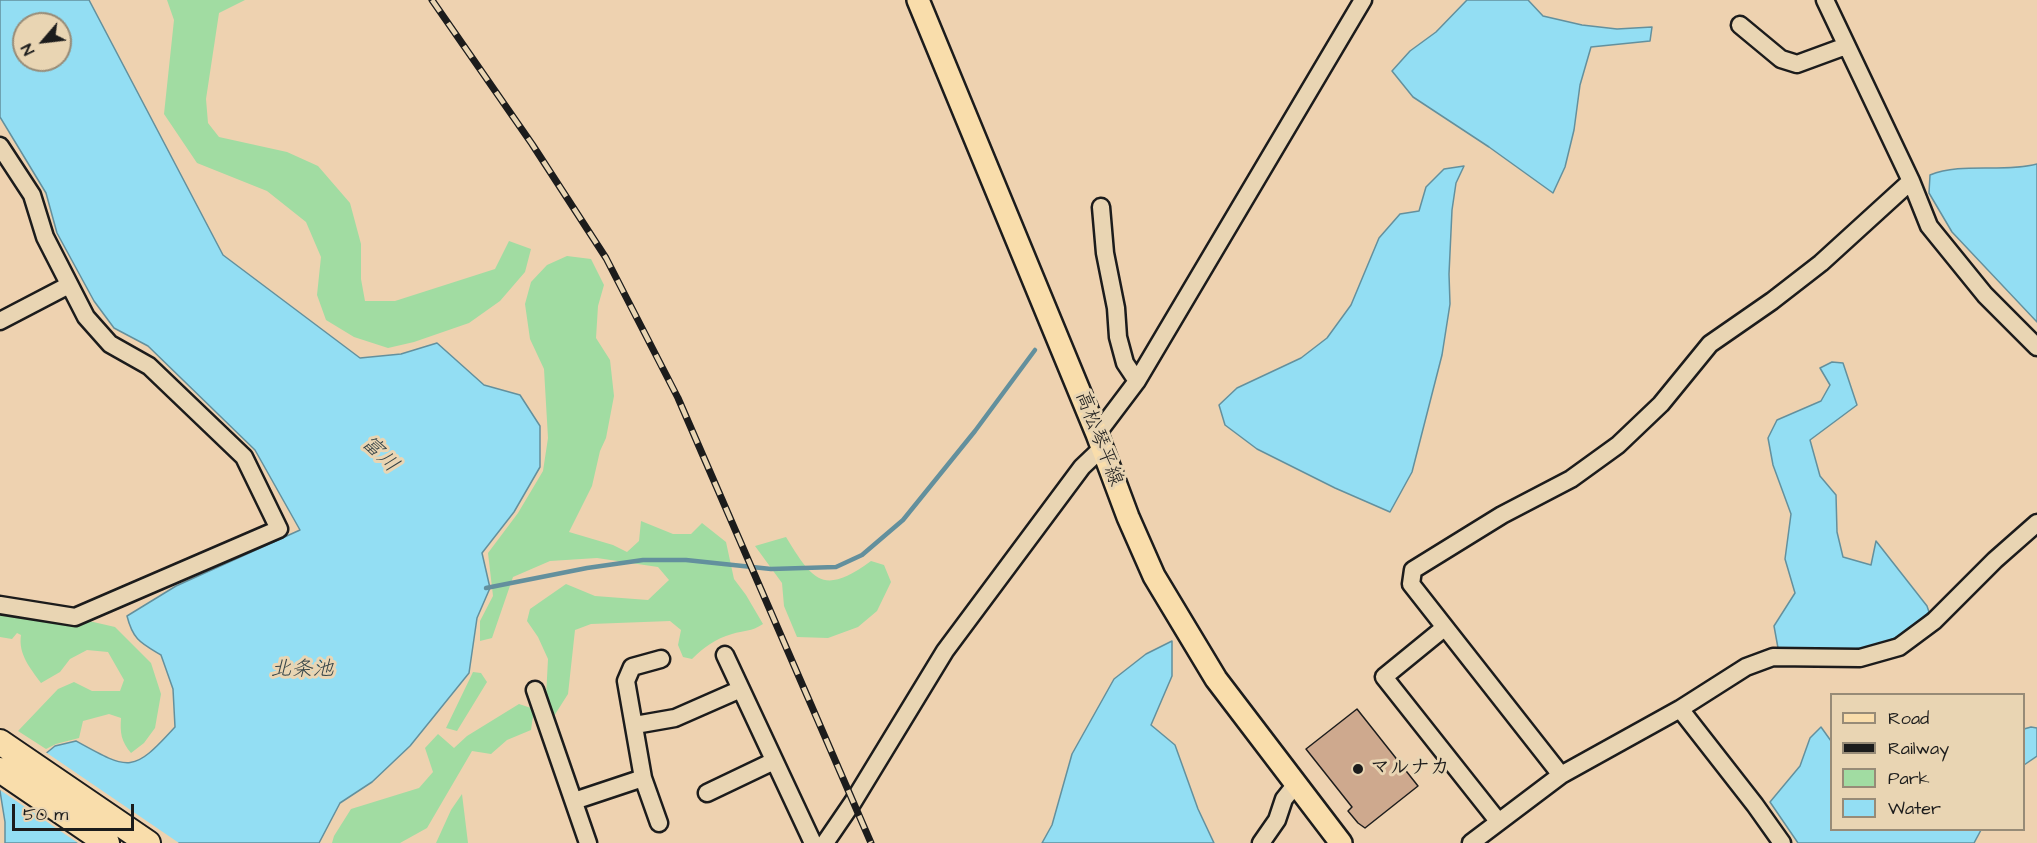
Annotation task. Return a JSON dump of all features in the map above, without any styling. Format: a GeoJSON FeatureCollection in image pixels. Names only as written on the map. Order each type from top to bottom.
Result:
{"type":"FeatureCollection","features":[{"type":"Feature","properties":{"kind":"highway"},"geometry":{"type":"LineString","coordinates":[[0,741],[148,843]]}},
{"type":"Feature","properties":{"kind":"highway"},"geometry":{"type":"LineString","coordinates":[[0,770],[107,843]]}},
{"type":"Feature","properties":{"kind":"main road","name":"高松琴平線"},"geometry":{"type":"LineString","coordinates":[[918,0],[1100,441],[1136,537],[1154,576],[1216,679],[1341,843]]}},
{"type":"Feature","properties":{"kind":"street"},"geometry":{"type":"LineString","coordinates":[[725,655],[774,761],[818,842],[853,802],[945,651],[1100,441],[1363,0]]}},
{"type":"Feature","properties":{"kind":"street"},"geometry":{"type":"LineString","coordinates":[[1825,0],[1911,180],[1929,226],[1985,296],[2037,347]]}},
{"type":"Feature","properties":{"kind":"street"},"geometry":{"type":"LineString","coordinates":[[1740,25],[1781,59],[1797,64],[1846,46]]}},
{"type":"Feature","properties":{"kind":"street"},"geometry":{"type":"LineString","coordinates":[[0,146],[32,195],[45,237],[86,317],[110,344],[149,366],[244,457],[279,529],[75,617],[0,605]]}},
{"type":"Feature","properties":{"kind":"street"},"geometry":{"type":"LineString","coordinates":[[1561,775],[1411,584],[1413,570],[1502,515],[1570,479],[1618,445],[1661,404],[1710,344],[1772,301],[1821,263],[1911,180]]}},
{"type":"Feature","properties":{"kind":"street"},"geometry":{"type":"LineString","coordinates":[[1101,207],[1105,253],[1116,308],[1118,337],[1125,363],[1137,381]]}},
{"type":"Feature","properties":{"kind":"street"},"geometry":{"type":"LineString","coordinates":[[0,321],[69,285]]}},
{"type":"Feature","properties":{"kind":"street"},"geometry":{"type":"LineString","coordinates":[[1471,843],[1561,775],[1680,709],[1746,668],[1773,657],[1860,658],[1899,647],[1934,621],[1995,560],[2037,524]]}},
{"type":"Feature","properties":{"kind":"street"},"geometry":{"type":"LineString","coordinates":[[1444,628],[1384,677],[1498,821]]}},
{"type":"Feature","properties":{"kind":"street"},"geometry":{"type":"LineString","coordinates":[[659,823],[643,778],[626,681],[632,667],[661,659]]}},
{"type":"Feature","properties":{"kind":"street"},"geometry":{"type":"LineString","coordinates":[[635,725],[675,717],[741,689]]}},
{"type":"Feature","properties":{"kind":"street"},"geometry":{"type":"LineString","coordinates":[[535,690],[588,843]]}},
{"type":"Feature","properties":{"kind":"street"},"geometry":{"type":"LineString","coordinates":[[1680,709],[1782,843]]}},
{"type":"Feature","properties":{"kind":"street"},"geometry":{"type":"LineString","coordinates":[[708,793],[774,761]]}},
{"type":"Feature","properties":{"kind":"street"},"geometry":{"type":"LineString","coordinates":[[574,801],[643,778]]}},
{"type":"Feature","properties":{"kind":"street"},"geometry":{"type":"LineString","coordinates":[[1262,843],[1277,820],[1284,799],[1296,784]]}},
{"type":"Feature","properties":{"kind":"green space"},"geometry":{"type":"Polygon","coordinates":[[[167,0],[245,0],[219,13],[206,99],[208,123],[219,137],[287,152],[318,166],[350,203],[361,244],[361,279],[365,301],[395,301],[495,269],[509,241],[531,249],[525,272],[500,301],[469,323],[414,342],[388,348],[354,337],[326,320],[317,295],[321,257],[306,222],[267,191],[197,163],[164,114],[174,20],[167,0]]]}},
{"type":"Feature","properties":{"kind":"green space"},"geometry":{"type":"Polygon","coordinates":[[[567,256],[591,259],[604,285],[598,306],[596,338],[610,360],[614,396],[606,438],[600,451],[592,486],[569,532],[613,545],[627,552],[639,541],[641,521],[673,534],[691,534],[702,523],[726,542],[734,579],[763,624],[751,630],[720,638],[705,647],[692,659],[683,657],[678,645],[681,630],[670,621],[591,624],[575,630],[568,694],[554,716],[546,697],[548,659],[538,637],[527,621],[530,609],[566,584],[595,596],[648,600],[669,580],[658,567],[597,558],[550,561],[513,577],[492,638],[480,641],[480,621],[493,596],[488,553],[518,513],[543,471],[548,438],[544,369],[530,339],[525,304],[531,282],[547,265],[567,256]]]}},
{"type":"Feature","properties":{"kind":"green space"},"geometry":{"type":"Polygon","coordinates":[[[786,537],[804,564],[821,579],[841,578],[871,561],[884,565],[891,582],[877,611],[858,627],[828,638],[797,637],[784,606],[782,583],[755,546],[786,537]]]}},
{"type":"Feature","properties":{"kind":"green space"},"geometry":{"type":"Polygon","coordinates":[[[0,611],[67,622],[89,621],[115,627],[151,663],[161,694],[155,728],[144,743],[131,753],[122,737],[121,718],[109,714],[83,721],[79,738],[46,749],[18,731],[58,689],[74,682],[92,691],[120,691],[124,680],[108,652],[87,650],[70,659],[60,672],[41,683],[23,655],[21,635],[17,633],[12,639],[0,637],[0,611]]]}},
{"type":"Feature","properties":{"kind":"green space"},"geometry":{"type":"Polygon","coordinates":[[[473,672],[481,673],[487,682],[457,731],[446,728],[473,672]]]}},
{"type":"Feature","properties":{"kind":"green space"},"geometry":{"type":"Polygon","coordinates":[[[519,704],[534,709],[531,730],[507,740],[491,754],[472,751],[427,828],[400,843],[332,843],[351,809],[419,788],[433,772],[425,748],[438,734],[454,748],[467,736],[519,704]]]}},
{"type":"Feature","properties":{"kind":"green space"},"geometry":{"type":"Polygon","coordinates":[[[462,794],[468,843],[436,843],[451,810],[462,794]]]}},
{"type":"Feature","properties":{"kind":"water","name":"北条池"},"geometry":{"type":"Polygon","coordinates":[[[0,0],[89,0],[223,255],[360,358],[401,354],[437,343],[484,385],[520,395],[540,426],[540,467],[514,512],[482,553],[490,588],[477,618],[469,673],[410,746],[372,782],[340,803],[319,843],[5,843],[5,822],[0,791],[55,746],[76,741],[108,758],[130,762],[139,760],[149,753],[175,727],[173,689],[161,655],[135,636],[127,616],[176,586],[300,530],[255,450],[148,346],[114,328],[94,301],[57,233],[46,193],[0,117],[0,0]]]}},
{"type":"Feature","properties":{"kind":"water"},"geometry":{"type":"Polygon","coordinates":[[[1467,0],[1528,0],[1543,16],[1582,25],[1617,29],[1652,27],[1650,41],[1591,47],[1580,85],[1574,130],[1565,167],[1553,193],[1413,97],[1392,71],[1410,51],[1436,32],[1467,0]]]}},
{"type":"Feature","properties":{"kind":"water"},"geometry":{"type":"Polygon","coordinates":[[[2037,164],[2037,322],[1952,232],[1929,193],[1930,175],[1942,171],[2024,167],[2037,164]]]}},
{"type":"Feature","properties":{"kind":"water"},"geometry":{"type":"Polygon","coordinates":[[[1464,166],[1456,183],[1452,210],[1450,304],[1442,355],[1412,472],[1390,512],[1335,488],[1257,449],[1225,425],[1219,405],[1237,388],[1301,358],[1327,338],[1351,305],[1379,238],[1400,214],[1419,211],[1426,187],[1444,169],[1464,166]]]}},
{"type":"Feature","properties":{"kind":"water"},"geometry":{"type":"Polygon","coordinates":[[[1832,362],[1843,363],[1857,405],[1810,440],[1820,476],[1836,495],[1837,532],[1843,557],[1871,565],[1876,541],[1927,606],[1929,612],[1899,636],[1870,647],[1840,650],[1778,648],[1774,626],[1795,593],[1785,559],[1791,514],[1773,465],[1768,438],[1777,420],[1821,401],[1830,385],[1820,368],[1832,362]]]}},
{"type":"Feature","properties":{"kind":"water"},"geometry":{"type":"Polygon","coordinates":[[[1172,641],[1172,676],[1151,725],[1175,745],[1198,809],[1214,843],[1042,843],[1052,825],[1072,754],[1114,679],[1146,654],[1172,641]]]}},
{"type":"Feature","properties":{"kind":"water"},"geometry":{"type":"Polygon","coordinates":[[[1821,727],[1830,740],[1830,831],[1980,831],[1974,843],[1798,843],[1770,802],[1800,766],[1810,738],[1821,727]]]}},
{"type":"Feature","properties":{"kind":"water"},"geometry":{"type":"Polygon","coordinates":[[[2037,728],[2037,756],[2025,764],[2025,729],[2037,728]]]}},
{"type":"Feature","properties":{"kind":"pier"},"geometry":{"type":"Polygon","coordinates":[[[44,751],[179,843],[78,843],[0,790],[0,787],[44,751]]]}},
{"type":"Feature","properties":{"kind":"building"},"geometry":{"type":"Polygon","coordinates":[[[1357,709],[1418,786],[1365,828],[1348,811],[1352,807],[1306,749],[1357,709]]]}},
{"type":"Feature","properties":{"kind":"waterway"},"geometry":{"type":"LineString","coordinates":[[486,588],[587,568],[643,560],[686,560],[771,569],[836,567],[862,555],[903,520],[975,431],[1035,350]]}},
{"type":"Feature","properties":{"kind":"railway"},"geometry":{"type":"LineString","coordinates":[[432,0],[532,144],[606,258],[678,398],[871,843]]}},
{"type":"Feature","properties":{"kind":"place","name":"マルナカ"},"geometry":{"type":"Point","coordinates":[1358,769]}},
{"type":"Feature","properties":{"kind":"water label","name":"富川"},"geometry":{"type":"Point","coordinates":[379,455]}}]}
